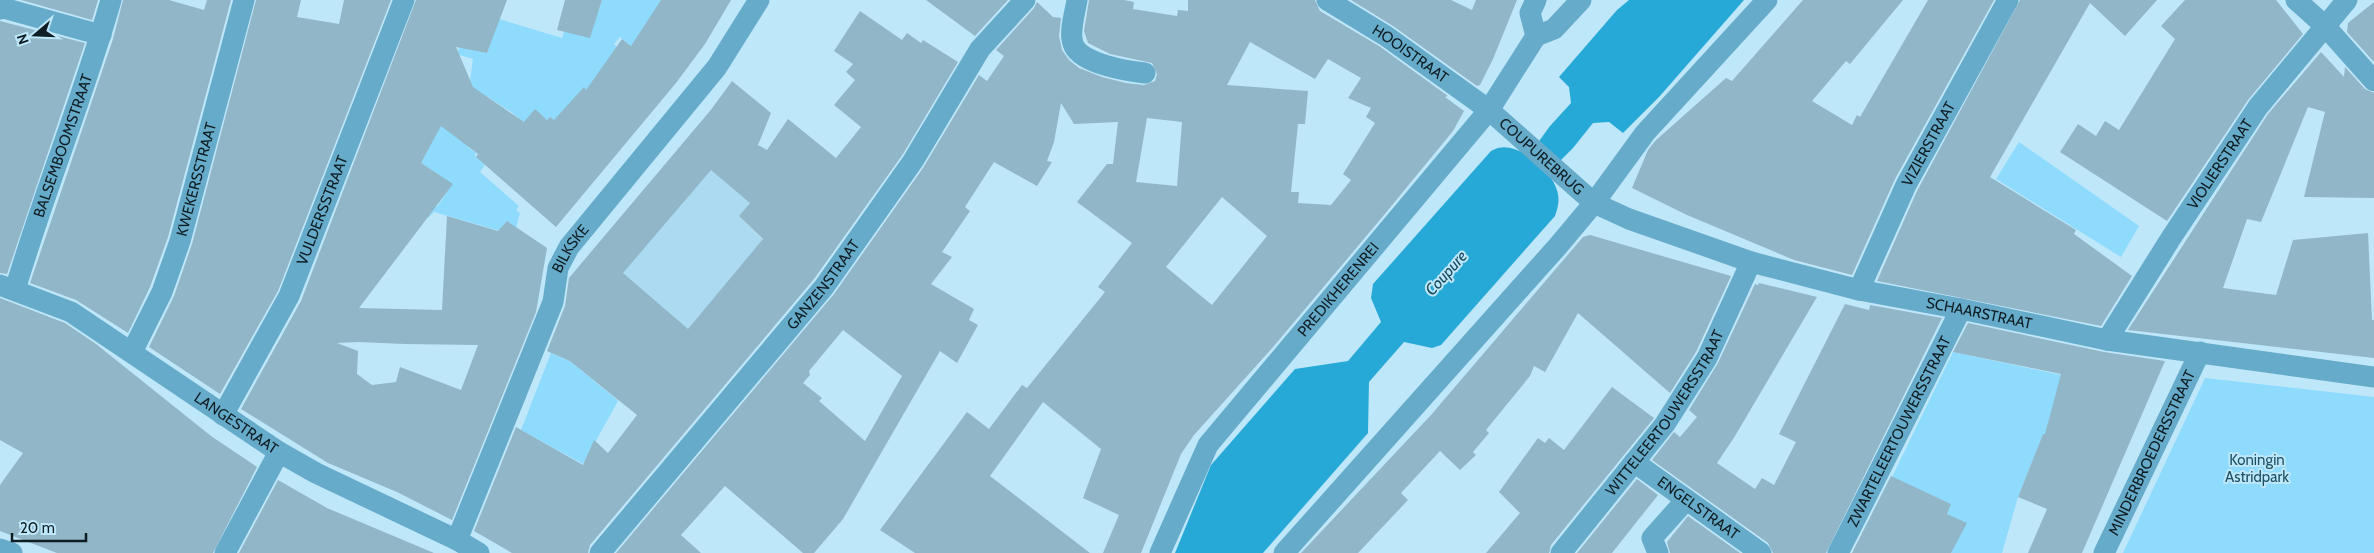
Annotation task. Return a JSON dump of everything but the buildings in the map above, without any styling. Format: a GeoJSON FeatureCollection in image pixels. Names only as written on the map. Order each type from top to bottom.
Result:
{"type":"FeatureCollection","features":[{"type":"Feature","properties":{"kind":"street","name":"BALSEMBOOMSTRAAT"},"geometry":{"type":"LineString","coordinates":[[8,287],[35,226],[101,35],[111,0]]}},
{"type":"Feature","properties":{"kind":"street","name":"KWEKERSSTRAAT"},"geometry":{"type":"LineString","coordinates":[[132,352],[162,292],[180,241],[244,0]]}},
{"type":"Feature","properties":{"kind":"street","name":"VULDERSSTRAAT"},"geometry":{"type":"LineString","coordinates":[[224,415],[289,296],[404,0]]}},
{"type":"Feature","properties":{"kind":"street","name":"BILKSKE"},"geometry":{"type":"LineString","coordinates":[[457,540],[553,302],[558,268],[570,247],[717,67],[759,0]]}},
{"type":"Feature","properties":{"kind":"street","name":"GANZENSTRAAT"},"geometry":{"type":"LineString","coordinates":[[600,553],[824,286],[912,162],[980,49],[1025,0]]}},
{"type":"Feature","properties":{"kind":"street"},"geometry":{"type":"LineString","coordinates":[[1077,0],[1073,46],[1081,54],[1093,61],[1128,71],[1145,73]]}},
{"type":"Feature","properties":{"kind":"street","name":"HOOISTRAAT"},"geometry":{"type":"LineString","coordinates":[[1327,0],[1386,36],[1489,110]]}},
{"type":"Feature","properties":{"kind":"street"},"geometry":{"type":"LineString","coordinates":[[1536,0],[1530,13],[1536,36]]}},
{"type":"Feature","properties":{"kind":"street","name":"PREDIKHERENREI"},"geometry":{"type":"LineString","coordinates":[[1160,553],[1208,445],[1489,110],[1536,36],[1554,28],[1581,0]]}},
{"type":"Feature","properties":{"kind":"street"},"geometry":{"type":"LineString","coordinates":[[1284,553],[1458,360],[1594,203],[1645,133],[1767,0]]}},
{"type":"Feature","properties":{"kind":"street","name":"VIZIERSTRAAT"},"geometry":{"type":"LineString","coordinates":[[1859,290],[1906,185],[2008,0]]}},
{"type":"Feature","properties":{"kind":"street"},"geometry":{"type":"LineString","coordinates":[[2296,0],[2325,26],[2374,81]]}},
{"type":"Feature","properties":{"kind":"street","name":"VIOLIERSTRAAT"},"geometry":{"type":"LineString","coordinates":[[2107,340],[2170,238],[2258,107],[2347,0]]}},
{"type":"Feature","properties":{"kind":"street"},"geometry":{"type":"LineString","coordinates":[[0,9],[3,8],[101,35]]}},
{"type":"Feature","properties":{"kind":"street","name":"COUPUREBRUG"},"geometry":{"type":"LineString","coordinates":[[1489,110],[1594,203]]}},
{"type":"Feature","properties":{"kind":"street","name":"SCHAARSTRAAT"},"geometry":{"type":"LineString","coordinates":[[1594,203],[1629,219],[1751,262],[1859,290],[1961,309],[2107,340],[2374,377]]}},
{"type":"Feature","properties":{"kind":"street","name":"WITTELEERTOUWERSSTRAAT"},"geometry":{"type":"LineString","coordinates":[[1561,553],[1664,424],[1707,358],[1751,262]]}},
{"type":"Feature","properties":{"kind":"street","name":"LANGESTRAAT"},"geometry":{"type":"LineString","coordinates":[[8,287],[71,312],[279,452],[316,472],[457,540],[479,553]]}},
{"type":"Feature","properties":{"kind":"street","name":"ZWARTELEERTOUWERSSTRAAT"},"geometry":{"type":"LineString","coordinates":[[1838,553],[1961,309]]}},
{"type":"Feature","properties":{"kind":"street","name":"MINDERBROEDERSSTRAAT"},"geometry":{"type":"LineString","coordinates":[[2104,553],[2200,352]]}},
{"type":"Feature","properties":{"kind":"street"},"geometry":{"type":"LineString","coordinates":[[225,553],[279,452]]}},
{"type":"Feature","properties":{"kind":"street","name":"ENGELSTRAAT"},"geometry":{"type":"LineString","coordinates":[[1634,462],[1761,553]]}},
{"type":"Feature","properties":{"kind":"street"},"geometry":{"type":"LineString","coordinates":[[1658,553],[1652,538],[1686,500]]}},
{"type":"Feature","properties":{"kind":"street"},"geometry":{"type":"LineString","coordinates":[[0,549],[12,553]]}},
{"type":"Feature","properties":{"kind":"shaded area"},"geometry":{"type":"Polygon","coordinates":[[[710,111],[750,203],[739,216],[775,252],[624,387],[618,401],[571,362],[548,352],[567,307],[575,271],[710,111]]]}},
{"type":"Feature","properties":{"kind":"green space"},"geometry":{"type":"Polygon","coordinates":[[[602,0],[661,0],[641,54],[620,37],[614,44],[619,49],[601,69],[614,80],[594,96],[584,88],[556,122],[550,117],[547,120],[535,110],[552,146],[511,112],[480,92],[482,125],[468,147],[476,153],[475,156],[485,165],[480,172],[519,206],[516,210],[520,213],[514,235],[434,212],[428,218],[413,211],[409,189],[437,207],[447,192],[434,172],[421,163],[440,127],[470,81],[473,59],[456,54],[460,47],[487,53],[499,19],[562,38],[564,32],[590,8],[599,11],[602,0]]]}},
{"type":"Feature","properties":{"kind":"green space"},"geometry":{"type":"Polygon","coordinates":[[[2019,142],[2139,226],[2121,257],[1996,179],[2019,142]]]}},
{"type":"Feature","properties":{"kind":"green space"},"geometry":{"type":"Polygon","coordinates":[[[1953,352],[2071,377],[2055,435],[2043,434],[2018,497],[2002,553],[1951,553],[1966,523],[1947,514],[1951,504],[1892,477],[1953,352]]]}},
{"type":"Feature","properties":{"kind":"green space"},"geometry":{"type":"Polygon","coordinates":[[[551,353],[571,362],[618,401],[583,464],[521,430],[551,353]]]}},
{"type":"Feature","properties":{"kind":"green space","name":"Koningin Astridpark"},"geometry":{"type":"Polygon","coordinates":[[[2205,378],[2374,397],[2374,553],[2123,553],[2205,378]]]}},
{"type":"Feature","properties":{"kind":"water","name":"Coupure"},"geometry":{"type":"Polygon","coordinates":[[[1629,0],[1744,0],[1659,97],[1623,133],[1609,122],[1593,123],[1573,148],[1548,173],[1558,193],[1555,216],[1441,345],[1432,348],[1404,342],[1369,382],[1368,433],[1263,553],[1175,553],[1211,465],[1295,369],[1348,361],[1381,322],[1371,298],[1373,284],[1491,151],[1506,147],[1529,155],[1550,126],[1571,103],[1569,87],[1559,77],[1617,10],[1629,0]]]}}]}
